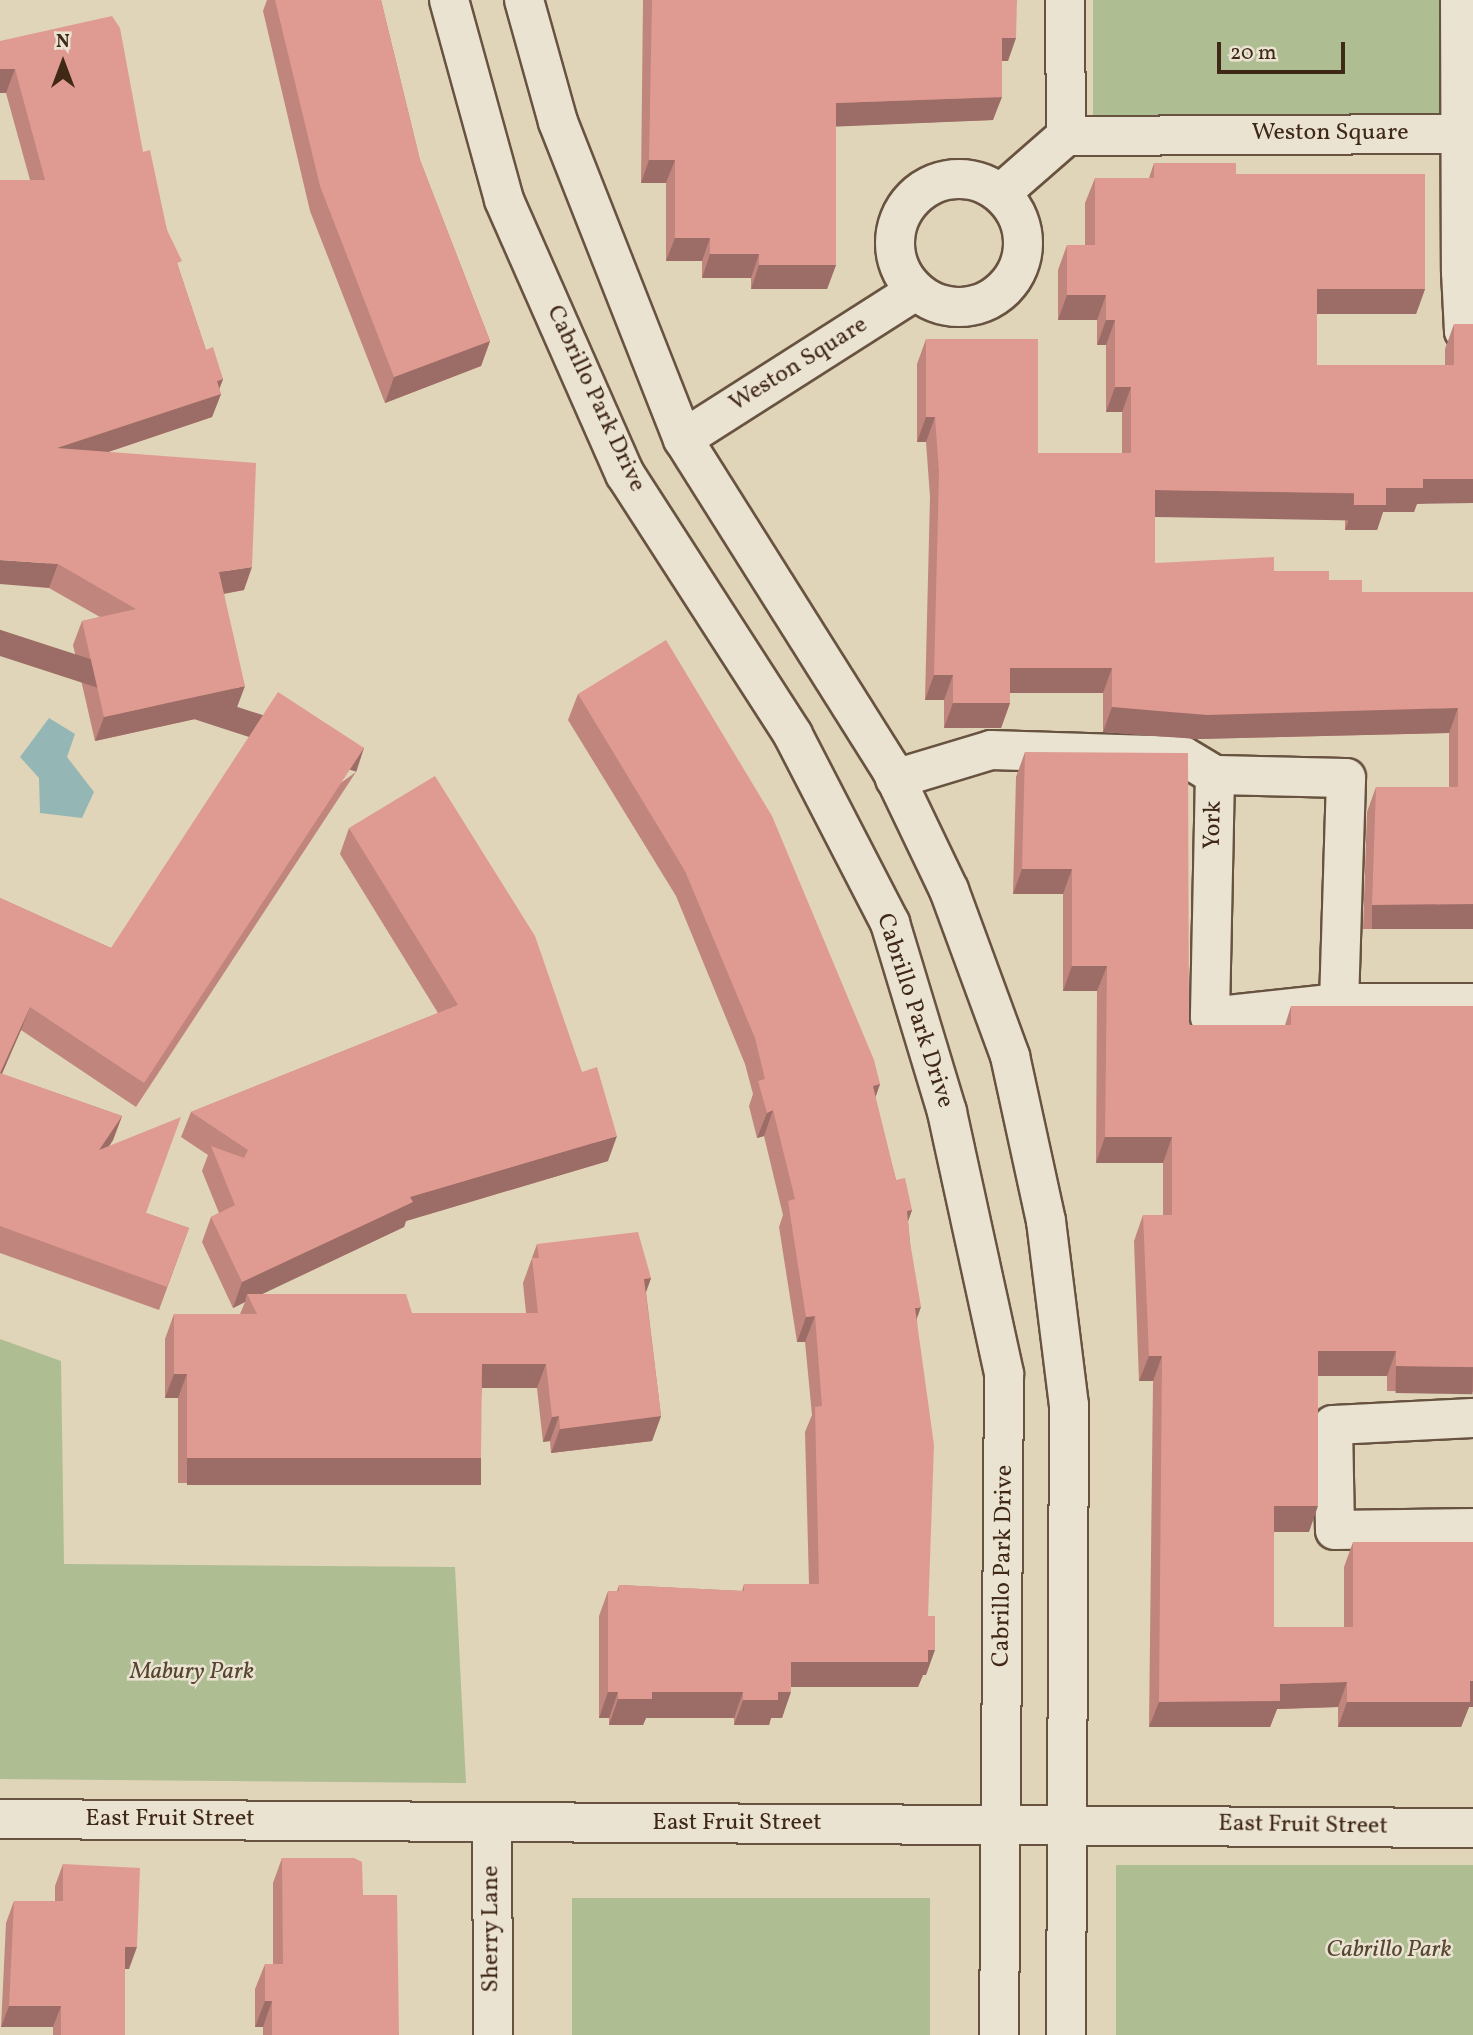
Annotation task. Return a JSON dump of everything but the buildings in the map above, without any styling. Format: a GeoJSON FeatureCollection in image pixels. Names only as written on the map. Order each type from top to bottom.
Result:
{"type":"FeatureCollection","features":[{"type":"Feature","properties":{"kind":"street","name":"Cabrillo Park Drive"},"geometry":{"type":"LineString","coordinates":[[449,0],[504,200],[625,474],[793,735],[890,923],[947,1112],[1004,1374],[1007,1528],[1000,1825],[999,2035]]}},
{"type":"Feature","properties":{"kind":"street"},"geometry":{"type":"LineString","coordinates":[[524,0],[558,122],[683,439],[895,779],[949,891],[1010,1056],[1046,1221],[1069,1405],[1072,1756],[1066,1824],[1066,2035]]}},
{"type":"Feature","properties":{"kind":"street"},"geometry":{"type":"LineString","coordinates":[[1001,193],[1066,136],[1065,0]]}},
{"type":"Feature","properties":{"kind":"street"},"geometry":{"type":"LineString","coordinates":[[1460,0],[1461,134],[1467,213],[1464,331],[1473,331]]}},
{"type":"Feature","properties":{"kind":"street","name":"Weston Square"},"geometry":{"type":"LineString","coordinates":[[1066,136],[1461,134]]}},
{"type":"Feature","properties":{"kind":"street"},"geometry":{"type":"LineString","coordinates":[[959,178],[1001,193],[1014,209],[1024,248],[1008,285],[992,299],[952,307],[915,291],[895,252],[895,230],[910,201],[937,182],[959,178]]}},
{"type":"Feature","properties":{"kind":"street","name":"Weston Square"},"geometry":{"type":"LineString","coordinates":[[683,439],[915,291]]}},
{"type":"Feature","properties":{"kind":"street"},"geometry":{"type":"LineString","coordinates":[[895,779],[991,750],[1183,757],[1215,775]]}},
{"type":"Feature","properties":{"kind":"street","name":"York"},"geometry":{"type":"LineString","coordinates":[[1339,1003],[1346,778],[1215,775],[1210,1017],[1339,1003],[1473,1003]]}},
{"type":"Feature","properties":{"kind":"street"},"geometry":{"type":"LineString","coordinates":[[1473,1418],[1333,1424],[1335,1530],[1473,1528]]}},
{"type":"Feature","properties":{"kind":"street","name":"East Fruit Street"},"geometry":{"type":"LineString","coordinates":[[0,1819],[1473,1828]]}},
{"type":"Feature","properties":{"kind":"street","name":"Sherry Lane"},"geometry":{"type":"LineString","coordinates":[[492,1822],[493,2035]]}},
{"type":"Feature","properties":{"kind":"green space"},"geometry":{"type":"Polygon","coordinates":[[[1093,0],[1449,0],[1449,124],[1093,124],[1093,0]]]}},
{"type":"Feature","properties":{"kind":"green space","name":"Mabury Park"},"geometry":{"type":"Polygon","coordinates":[[[0,1339],[61,1361],[64,1564],[455,1567],[466,1783],[0,1779],[0,1339]]]}},
{"type":"Feature","properties":{"kind":"green space","name":"Cabrillo Park"},"geometry":{"type":"Polygon","coordinates":[[[1116,1865],[1473,1865],[1473,2035],[1116,2035],[1116,1865]]]}},
{"type":"Feature","properties":{"kind":"green space"},"geometry":{"type":"Polygon","coordinates":[[[572,1898],[930,1898],[930,2035],[572,2035],[572,1898]]]}},
{"type":"Feature","properties":{"kind":"water"},"geometry":{"type":"Polygon","coordinates":[[[49,718],[75,734],[67,757],[94,792],[82,818],[40,813],[39,778],[20,757],[49,718]]]}}]}
